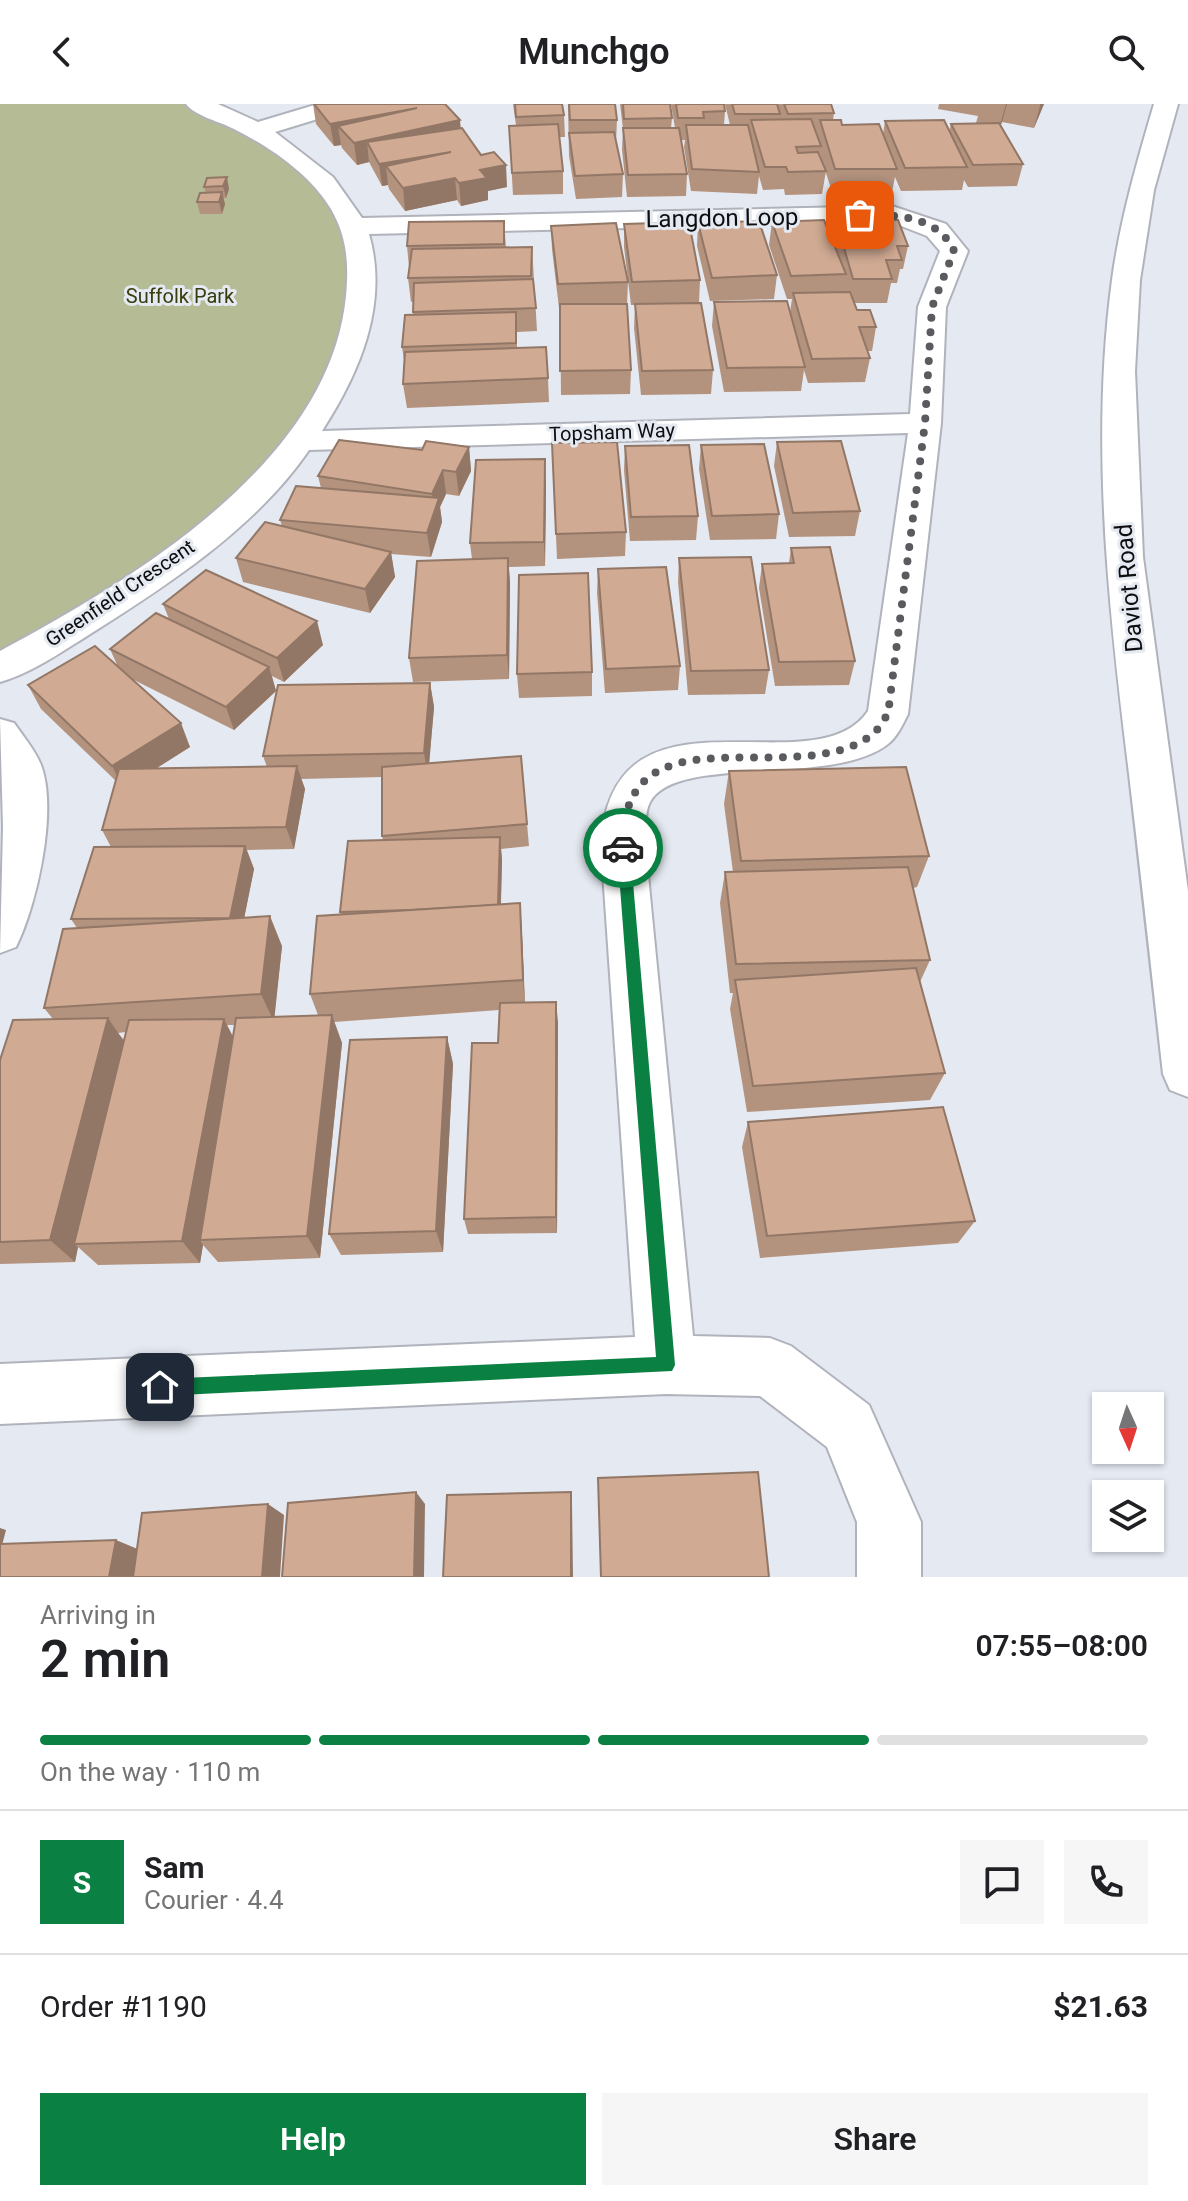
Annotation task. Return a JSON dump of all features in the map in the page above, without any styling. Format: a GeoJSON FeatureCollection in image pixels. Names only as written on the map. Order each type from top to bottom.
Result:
{"type":"FeatureCollection","features":[{"type":"Feature","properties":{"kind":"street","name":"Greenfield Crescent"},"geometry":{"type":"LineString","coordinates":[[0,668],[52,641],[127,593],[196,542],[236,507],[298,441],[333,389],[359,322],[363,259],[351,226],[321,180],[260,129],[198,104]]}},
{"type":"Feature","properties":{"kind":"street"},"geometry":{"type":"LineString","coordinates":[[260,129],[342,104]]}},
{"type":"Feature","properties":{"kind":"street","name":"Daviot Road"},"geometry":{"type":"LineString","coordinates":[[1166,104],[1145,176],[1132,248],[1123,333],[1121,438],[1133,644],[1188,1074]]}},
{"type":"Feature","properties":{"kind":"street","name":"Langdon Loop"},"geometry":{"type":"LineString","coordinates":[[351,226],[892,214],[927,224],[948,236],[954,251],[932,307],[925,423],[888,714],[874,733],[842,749],[774,757],[679,762],[650,774],[634,789],[626,809],[623,844],[666,1365]]}},
{"type":"Feature","properties":{"kind":"street","name":"Topsham Way"},"geometry":{"type":"LineString","coordinates":[[298,441],[925,423]]}},
{"type":"Feature","properties":{"kind":"street"},"geometry":{"type":"LineString","coordinates":[[0,734],[21,767],[25,827],[14,890],[0,933]]}},
{"type":"Feature","properties":{"kind":"street"},"geometry":{"type":"LineString","coordinates":[[0,1394],[666,1365],[770,1367],[848,1426],[889,1522],[889,1577]]}},
{"type":"Feature","properties":{"kind":"green space","name":"Suffolk Park"},"geometry":{"type":"Polygon","coordinates":[[[0,104],[198,104],[281,146],[351,226],[349,354],[236,507],[0,668],[0,104]]]}},
{"type":"Feature","properties":{"kind":"building"},"geometry":{"type":"Polygon","coordinates":[[[314,104],[445,104],[460,120],[354,143],[338,126],[417,108],[330,124],[314,104]]]}},
{"type":"Feature","properties":{"kind":"building"},"geometry":{"type":"Polygon","coordinates":[[[515,104],[562,104],[564,115],[516,117],[515,104]]]}},
{"type":"Feature","properties":{"kind":"building"},"geometry":{"type":"Polygon","coordinates":[[[569,104],[615,104],[617,120],[570,120],[569,104]]]}},
{"type":"Feature","properties":{"kind":"building"},"geometry":{"type":"Polygon","coordinates":[[[623,104],[670,104],[672,118],[624,119],[623,104]]]}},
{"type":"Feature","properties":{"kind":"building"},"geometry":{"type":"Polygon","coordinates":[[[676,104],[724,104],[725,111],[703,112],[704,118],[678,118],[676,104]]]}},
{"type":"Feature","properties":{"kind":"building"},"geometry":{"type":"Polygon","coordinates":[[[732,104],[777,104],[780,114],[735,114],[732,104]]]}},
{"type":"Feature","properties":{"kind":"building"},"geometry":{"type":"Polygon","coordinates":[[[784,104],[831,104],[834,113],[788,114],[784,104]]]}},
{"type":"Feature","properties":{"kind":"building"},"geometry":{"type":"Polygon","coordinates":[[[811,119],[821,146],[796,147],[798,153],[818,152],[826,171],[788,172],[786,167],[765,167],[751,120],[811,119]]]}},
{"type":"Feature","properties":{"kind":"building"},"geometry":{"type":"Polygon","coordinates":[[[820,120],[841,120],[842,125],[879,124],[897,169],[835,169],[820,120]]]}},
{"type":"Feature","properties":{"kind":"building"},"geometry":{"type":"Polygon","coordinates":[[[944,120],[967,167],[905,168],[885,121],[944,120]]]}},
{"type":"Feature","properties":{"kind":"building"},"geometry":{"type":"Polygon","coordinates":[[[999,123],[1023,164],[973,165],[951,124],[999,123]]]}},
{"type":"Feature","properties":{"kind":"building"},"geometry":{"type":"Polygon","coordinates":[[[558,124],[563,171],[512,173],[509,126],[558,124]]]}},
{"type":"Feature","properties":{"kind":"building"},"geometry":{"type":"Polygon","coordinates":[[[686,125],[748,125],[759,172],[692,169],[686,125]]]}},
{"type":"Feature","properties":{"kind":"building"},"geometry":{"type":"Polygon","coordinates":[[[462,128],[481,155],[494,152],[506,165],[480,170],[487,178],[459,183],[455,178],[403,188],[386,166],[451,152],[379,164],[367,142],[462,128]]]}},
{"type":"Feature","properties":{"kind":"building"},"geometry":{"type":"Polygon","coordinates":[[[623,128],[679,128],[687,174],[628,175],[623,128]]]}},
{"type":"Feature","properties":{"kind":"building"},"geometry":{"type":"Polygon","coordinates":[[[614,132],[623,174],[575,176],[569,133],[614,132]]]}},
{"type":"Feature","properties":{"kind":"building"},"geometry":{"type":"Polygon","coordinates":[[[227,177],[223,186],[204,187],[207,178],[227,177]]]}},
{"type":"Feature","properties":{"kind":"building"},"geometry":{"type":"Polygon","coordinates":[[[222,192],[219,202],[197,202],[200,193],[222,192]]]}},
{"type":"Feature","properties":{"kind":"building"},"geometry":{"type":"Polygon","coordinates":[[[824,220],[846,274],[791,276],[772,222],[824,220]]]}},
{"type":"Feature","properties":{"kind":"building"},"geometry":{"type":"Polygon","coordinates":[[[836,220],[898,220],[908,246],[897,246],[902,260],[886,260],[892,279],[853,279],[836,220]]]}},
{"type":"Feature","properties":{"kind":"building"},"geometry":{"type":"Polygon","coordinates":[[[504,221],[504,244],[407,246],[409,222],[504,221]]]}},
{"type":"Feature","properties":{"kind":"building"},"geometry":{"type":"Polygon","coordinates":[[[759,221],[777,275],[712,278],[698,223],[759,221]]]}},
{"type":"Feature","properties":{"kind":"building"},"geometry":{"type":"Polygon","coordinates":[[[689,222],[700,280],[632,282],[624,224],[689,222]]]}},
{"type":"Feature","properties":{"kind":"building"},"geometry":{"type":"Polygon","coordinates":[[[616,223],[628,282],[558,284],[551,226],[616,223]]]}},
{"type":"Feature","properties":{"kind":"building"},"geometry":{"type":"Polygon","coordinates":[[[532,247],[531,276],[408,278],[412,249],[532,247]]]}},
{"type":"Feature","properties":{"kind":"building"},"geometry":{"type":"Polygon","coordinates":[[[533,279],[536,308],[413,312],[414,283],[533,279]]]}},
{"type":"Feature","properties":{"kind":"building"},"geometry":{"type":"Polygon","coordinates":[[[850,292],[857,310],[870,310],[876,327],[859,327],[870,358],[812,359],[793,293],[850,292]]]}},
{"type":"Feature","properties":{"kind":"building"},"geometry":{"type":"Polygon","coordinates":[[[787,301],[805,367],[727,368],[714,302],[787,301]]]}},
{"type":"Feature","properties":{"kind":"building"},"geometry":{"type":"Polygon","coordinates":[[[701,303],[713,370],[642,371],[635,304],[701,303]]]}},
{"type":"Feature","properties":{"kind":"building"},"geometry":{"type":"Polygon","coordinates":[[[560,304],[627,304],[631,370],[560,371],[560,304]]]}},
{"type":"Feature","properties":{"kind":"building"},"geometry":{"type":"Polygon","coordinates":[[[516,312],[516,343],[402,347],[405,315],[516,312]]]}},
{"type":"Feature","properties":{"kind":"building"},"geometry":{"type":"Polygon","coordinates":[[[546,347],[548,378],[403,384],[405,352],[546,347]]]}},
{"type":"Feature","properties":{"kind":"building"},"geometry":{"type":"Polygon","coordinates":[[[339,440],[422,450],[426,441],[469,447],[456,472],[443,470],[432,494],[318,476],[339,440]]]}},
{"type":"Feature","properties":{"kind":"building"},"geometry":{"type":"Polygon","coordinates":[[[841,441],[860,511],[793,513],[777,442],[841,441]]]}},
{"type":"Feature","properties":{"kind":"building"},"geometry":{"type":"Polygon","coordinates":[[[617,442],[626,532],[556,534],[552,443],[617,442]]]}},
{"type":"Feature","properties":{"kind":"building"},"geometry":{"type":"Polygon","coordinates":[[[764,444],[779,514],[712,516],[701,445],[764,444]]]}},
{"type":"Feature","properties":{"kind":"building"},"geometry":{"type":"Polygon","coordinates":[[[689,445],[698,516],[631,517],[625,446],[689,445]]]}},
{"type":"Feature","properties":{"kind":"building"},"geometry":{"type":"Polygon","coordinates":[[[545,459],[544,542],[470,543],[476,460],[545,459]]]}},
{"type":"Feature","properties":{"kind":"building"},"geometry":{"type":"Polygon","coordinates":[[[296,486],[439,498],[427,533],[280,520],[296,486]]]}},
{"type":"Feature","properties":{"kind":"building"},"geometry":{"type":"Polygon","coordinates":[[[265,522],[391,552],[365,589],[236,558],[265,522]]]}},
{"type":"Feature","properties":{"kind":"building"},"geometry":{"type":"Polygon","coordinates":[[[830,547],[855,661],[779,662],[762,564],[794,563],[791,548],[830,547]]]}},
{"type":"Feature","properties":{"kind":"building"},"geometry":{"type":"Polygon","coordinates":[[[751,557],[769,670],[691,671],[679,558],[751,557]]]}},
{"type":"Feature","properties":{"kind":"building"},"geometry":{"type":"Polygon","coordinates":[[[508,558],[507,655],[409,658],[417,561],[508,558]]]}},
{"type":"Feature","properties":{"kind":"building"},"geometry":{"type":"Polygon","coordinates":[[[666,567],[680,666],[606,669],[598,569],[666,567]]]}},
{"type":"Feature","properties":{"kind":"building"},"geometry":{"type":"Polygon","coordinates":[[[206,570],[317,621],[277,658],[163,604],[206,570]]]}},
{"type":"Feature","properties":{"kind":"building"},"geometry":{"type":"Polygon","coordinates":[[[588,573],[592,672],[517,674],[519,575],[588,573]]]}},
{"type":"Feature","properties":{"kind":"building"},"geometry":{"type":"Polygon","coordinates":[[[156,613],[269,667],[226,707],[110,649],[156,613]]]}},
{"type":"Feature","properties":{"kind":"building"},"geometry":{"type":"Polygon","coordinates":[[[95,646],[181,723],[112,766],[28,685],[95,646]]]}},
{"type":"Feature","properties":{"kind":"building"},"geometry":{"type":"Polygon","coordinates":[[[430,683],[424,753],[263,756],[278,685],[430,683]]]}},
{"type":"Feature","properties":{"kind":"building"},"geometry":{"type":"Polygon","coordinates":[[[521,756],[527,824],[382,836],[382,767],[521,756]]]}},
{"type":"Feature","properties":{"kind":"building"},"geometry":{"type":"Polygon","coordinates":[[[297,766],[286,827],[102,830],[119,769],[297,766]]]}},
{"type":"Feature","properties":{"kind":"building"},"geometry":{"type":"Polygon","coordinates":[[[906,767],[929,856],[741,861],[729,771],[906,767]]]}},
{"type":"Feature","properties":{"kind":"building"},"geometry":{"type":"Polygon","coordinates":[[[500,837],[498,905],[340,912],[348,841],[500,837]]]}},
{"type":"Feature","properties":{"kind":"building"},"geometry":{"type":"Polygon","coordinates":[[[245,846],[230,918],[71,919],[94,847],[245,846]]]}},
{"type":"Feature","properties":{"kind":"building"},"geometry":{"type":"Polygon","coordinates":[[[908,867],[930,960],[736,964],[725,872],[908,867]]]}},
{"type":"Feature","properties":{"kind":"building"},"geometry":{"type":"Polygon","coordinates":[[[520,903],[523,980],[310,994],[317,916],[520,903]]]}},
{"type":"Feature","properties":{"kind":"building"},"geometry":{"type":"Polygon","coordinates":[[[270,916],[261,994],[44,1008],[63,929],[270,916]]]}},
{"type":"Feature","properties":{"kind":"building"},"geometry":{"type":"Polygon","coordinates":[[[916,968],[945,1073],[753,1086],[735,980],[916,968]]]}},
{"type":"Feature","properties":{"kind":"building"},"geometry":{"type":"Polygon","coordinates":[[[556,1002],[556,1217],[464,1219],[472,1043],[498,1043],[500,1003],[556,1002]]]}},
{"type":"Feature","properties":{"kind":"building"},"geometry":{"type":"Polygon","coordinates":[[[332,1015],[307,1236],[200,1240],[236,1018],[332,1015]]]}},
{"type":"Feature","properties":{"kind":"building"},"geometry":{"type":"Polygon","coordinates":[[[108,1018],[50,1240],[0,1242],[0,1060],[13,1020],[108,1018]]]}},
{"type":"Feature","properties":{"kind":"building"},"geometry":{"type":"Polygon","coordinates":[[[224,1019],[182,1241],[74,1244],[129,1020],[224,1019]]]}},
{"type":"Feature","properties":{"kind":"building"},"geometry":{"type":"Polygon","coordinates":[[[447,1037],[436,1231],[329,1234],[350,1040],[447,1037]]]}},
{"type":"Feature","properties":{"kind":"building"},"geometry":{"type":"Polygon","coordinates":[[[943,1107],[975,1221],[767,1236],[748,1122],[943,1107]]]}},
{"type":"Feature","properties":{"kind":"building"},"geometry":{"type":"Polygon","coordinates":[[[758,1472],[769,1577],[601,1577],[598,1478],[758,1472]]]}},
{"type":"Feature","properties":{"kind":"building"},"geometry":{"type":"Polygon","coordinates":[[[416,1492],[414,1577],[282,1577],[288,1503],[416,1492]]]}},
{"type":"Feature","properties":{"kind":"building"},"geometry":{"type":"Polygon","coordinates":[[[571,1492],[571,1577],[443,1577],[447,1495],[571,1492]]]}},
{"type":"Feature","properties":{"kind":"building"},"geometry":{"type":"Polygon","coordinates":[[[268,1504],[262,1577],[133,1577],[142,1513],[268,1504]]]}},
{"type":"Feature","properties":{"kind":"building"},"geometry":{"type":"Polygon","coordinates":[[[116,1540],[109,1577],[0,1577],[0,1544],[116,1540]]]}},
{"type":"Feature","properties":{"kind":"way so far"},"geometry":{"type":"LineString","coordinates":[[623,848],[626,809],[634,789],[650,774],[679,762],[774,757],[842,749],[874,733],[888,714],[925,423],[932,307],[954,251],[948,236],[927,224],[892,214],[860,215]]}},
{"type":"Feature","properties":{"kind":"route"},"geometry":{"type":"LineString","coordinates":[[160,1387],[666,1365],[623,848]]}}]}
